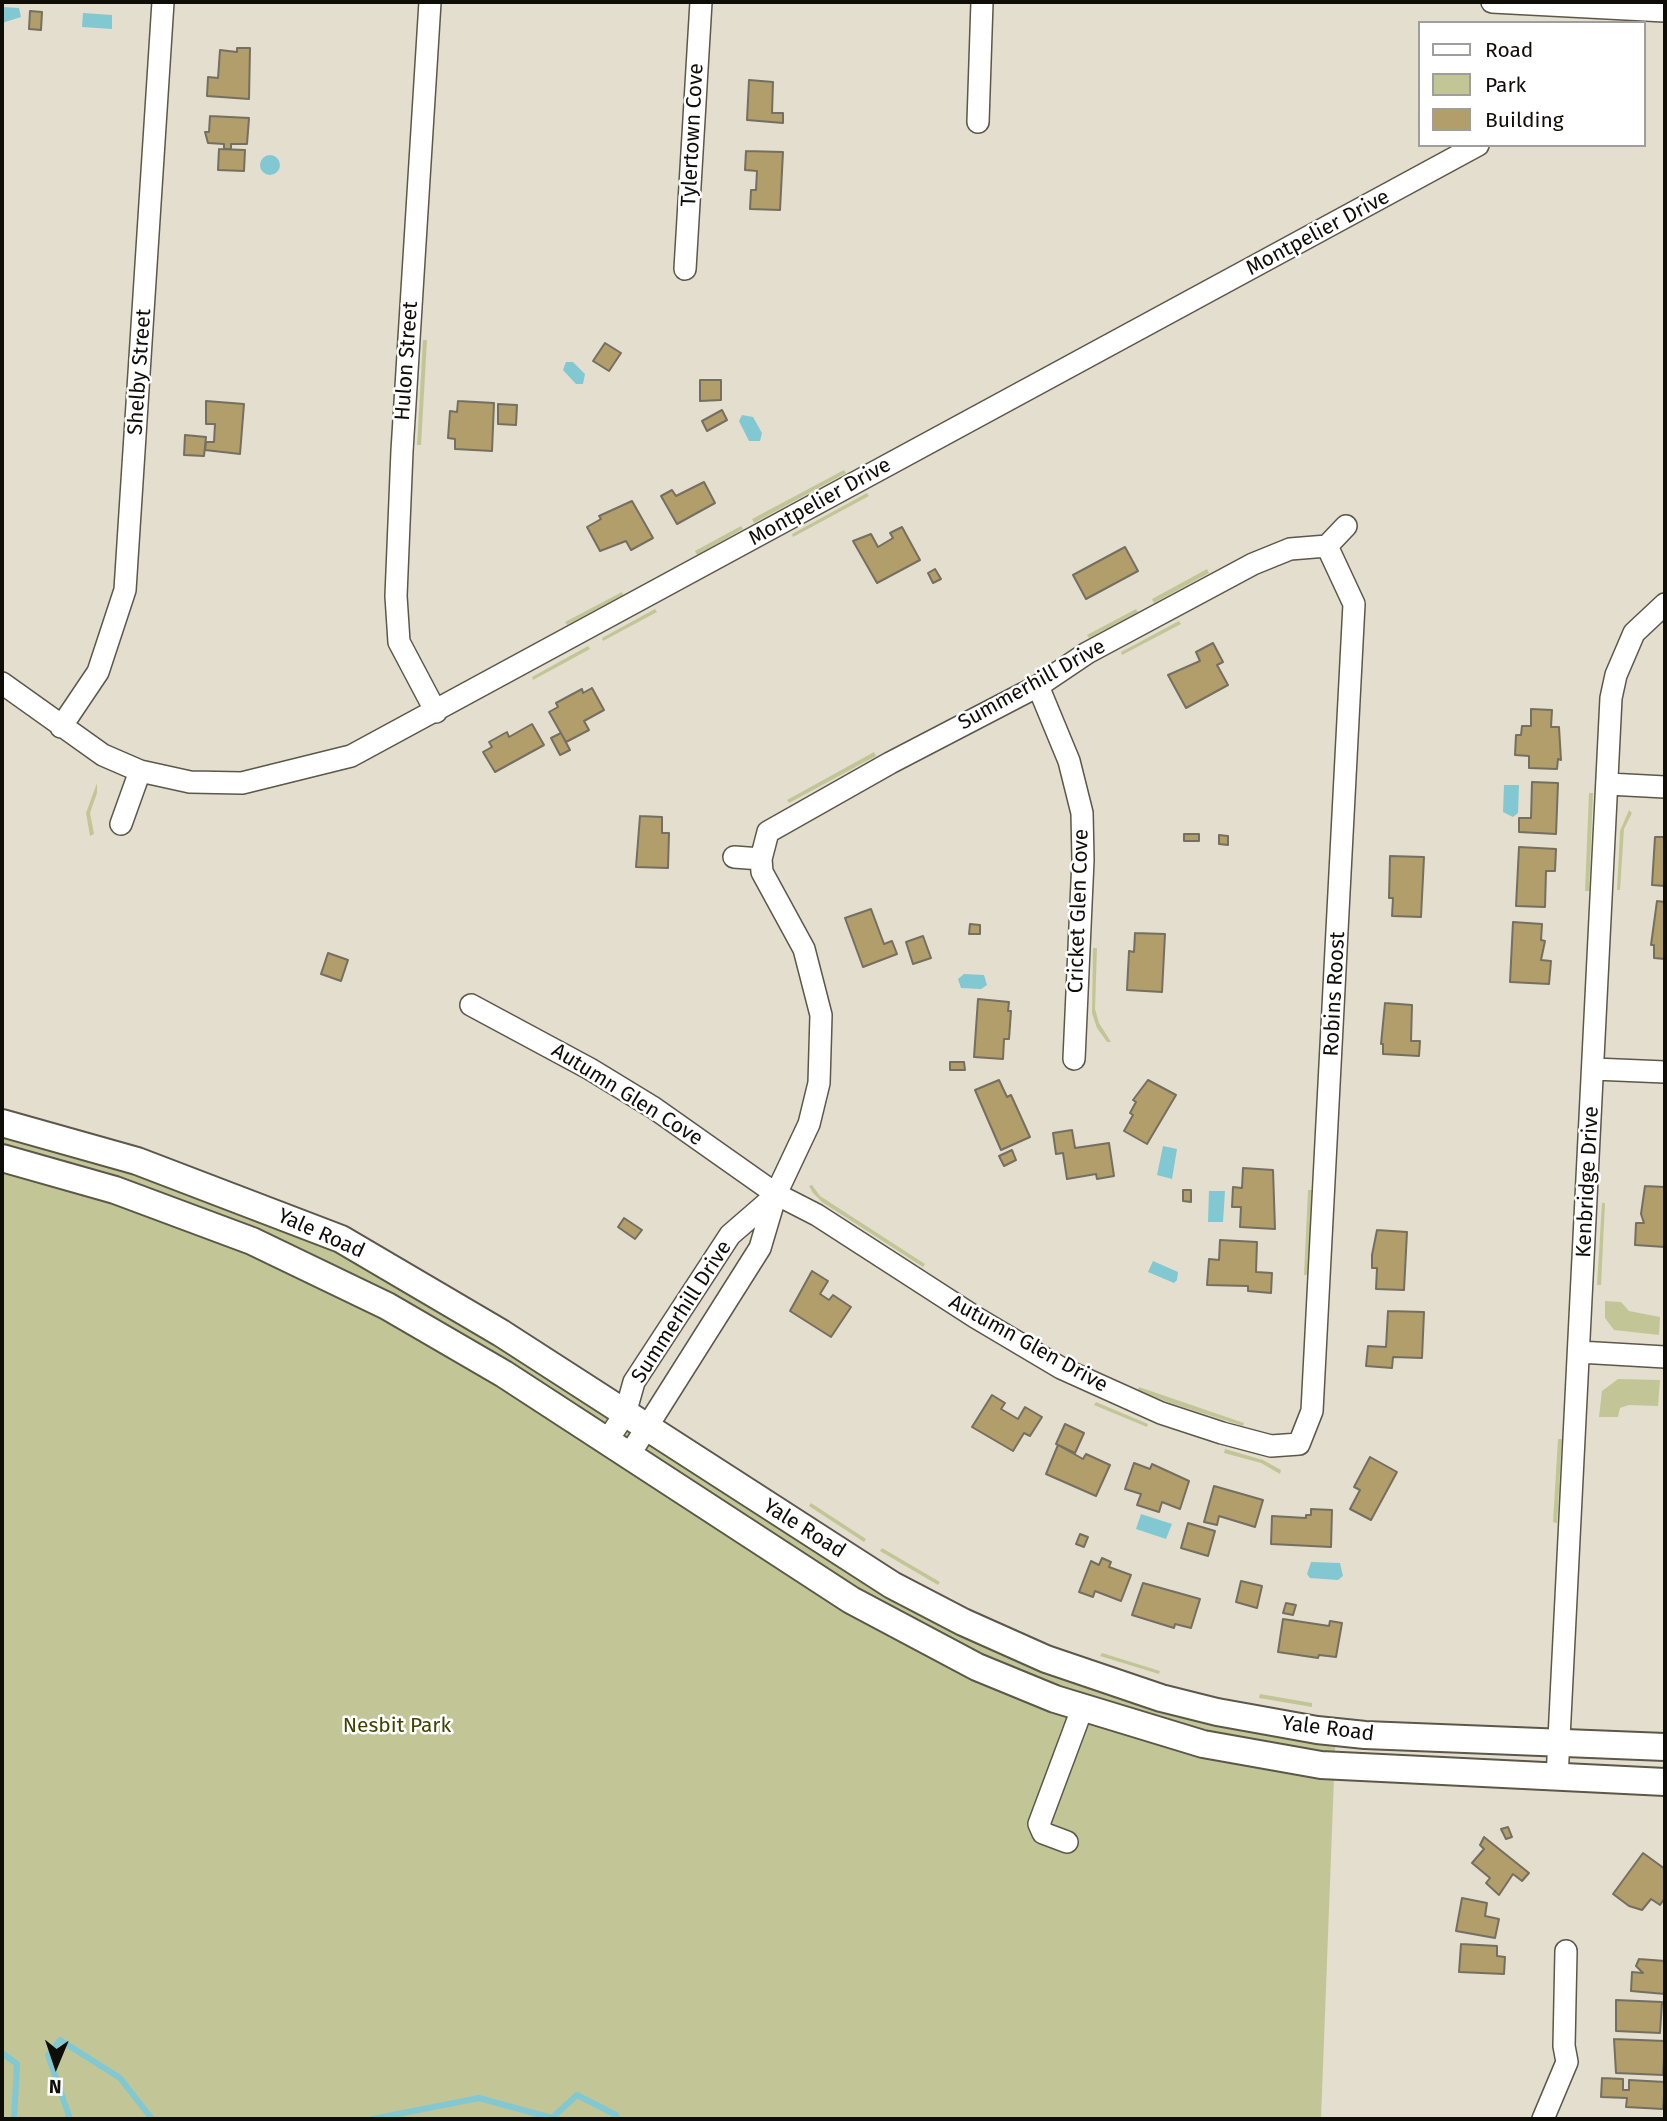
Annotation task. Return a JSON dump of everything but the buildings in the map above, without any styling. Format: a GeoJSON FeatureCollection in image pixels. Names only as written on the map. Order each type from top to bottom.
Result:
{"type":"FeatureCollection","features":[{"type":"Feature","properties":{"kind":"main road","name":"Yale Road"},"geometry":{"type":"LineString","coordinates":[[2,1123],[136,1161],[341,1238],[501,1332],[647,1429],[892,1585],[1011,1645],[1090,1676],[1205,1709],[1317,1730],[1365,1735],[1665,1747]]}},
{"type":"Feature","properties":{"kind":"main road","name":"Yale Road"},"geometry":{"type":"LineString","coordinates":[[2,1158],[162,1207],[252,1241],[387,1306],[504,1374],[851,1600],[977,1667],[1082,1709],[1203,1744],[1321,1765],[1665,1782]]}},
{"type":"Feature","properties":{"kind":"street","name":"Shelby Street"},"geometry":{"type":"LineString","coordinates":[[61,727],[97,672],[125,590],[163,2]]}},
{"type":"Feature","properties":{"kind":"street","name":"Hulon Street"},"geometry":{"type":"LineString","coordinates":[[430,2],[402,451],[396,596],[399,642],[436,712]]}},
{"type":"Feature","properties":{"kind":"street","name":"Tylertown Cove"},"geometry":{"type":"LineString","coordinates":[[685,269],[701,2]]}},
{"type":"Feature","properties":{"kind":"street"},"geometry":{"type":"LineString","coordinates":[[978,122],[982,2]]}},
{"type":"Feature","properties":{"kind":"street"},"geometry":{"type":"LineString","coordinates":[[1492,2],[1543,14],[1665,11]]}},
{"type":"Feature","properties":{"kind":"street","name":"Montpelier Drive"},"geometry":{"type":"LineString","coordinates":[[2,683],[103,755],[139,771],[190,782],[242,783],[351,757],[1474,147]]}},
{"type":"Feature","properties":{"kind":"street"},"geometry":{"type":"LineString","coordinates":[[1327,546],[1346,526]]}},
{"type":"Feature","properties":{"kind":"street","name":"Summerhill Drive"},"geometry":{"type":"LineString","coordinates":[[628,1457],[647,1429],[662,1399],[760,1248],[776,1194],[809,1124],[816,1097],[821,1060],[821,1015],[804,949],[762,872],[761,859],[768,832],[1038,686],[1087,653],[1253,564],[1290,549],[1327,546]]}},
{"type":"Feature","properties":{"kind":"street","name":"Robins Roost"},"geometry":{"type":"LineString","coordinates":[[1299,1444],[1312,1411],[1354,604],[1327,546]]}},
{"type":"Feature","properties":{"kind":"street","name":"Kenbridge Drive"},"geometry":{"type":"LineString","coordinates":[[1557,1778],[1611,698],[1616,675],[1634,633],[1665,604]]}},
{"type":"Feature","properties":{"kind":"street","name":"Cricket Glen Cove"},"geometry":{"type":"LineString","coordinates":[[1038,686],[1069,761],[1082,813],[1083,860],[1074,1059]]}},
{"type":"Feature","properties":{"kind":"street"},"geometry":{"type":"LineString","coordinates":[[121,824],[139,771]]}},
{"type":"Feature","properties":{"kind":"street"},"geometry":{"type":"LineString","coordinates":[[1608,784],[1665,787]]}},
{"type":"Feature","properties":{"kind":"street"},"geometry":{"type":"LineString","coordinates":[[734,857],[761,859]]}},
{"type":"Feature","properties":{"kind":"street","name":"Autumn Glen Cove"},"geometry":{"type":"LineString","coordinates":[[471,1005],[590,1069],[654,1108],[776,1194]]}},
{"type":"Feature","properties":{"kind":"street"},"geometry":{"type":"LineString","coordinates":[[1594,1069],[1665,1072]]}},
{"type":"Feature","properties":{"kind":"street","name":"Summerhill Drive"},"geometry":{"type":"LineString","coordinates":[[606,1442],[625,1414],[634,1382],[730,1235],[776,1194]]}},
{"type":"Feature","properties":{"kind":"street","name":"Autumn Glen Drive"},"geometry":{"type":"LineString","coordinates":[[776,1194],[817,1215],[975,1317],[1095,1385],[1161,1413],[1222,1433],[1271,1446],[1299,1444]]}},
{"type":"Feature","properties":{"kind":"street"},"geometry":{"type":"LineString","coordinates":[[1579,1352],[1665,1357]]}},
{"type":"Feature","properties":{"kind":"street"},"geometry":{"type":"LineString","coordinates":[[1067,1842],[1043,1833],[1039,1824],[1082,1709]]}},
{"type":"Feature","properties":{"kind":"street"},"geometry":{"type":"LineString","coordinates":[[1543,2119],[1567,2062],[1564,2046],[1566,1951]]}},
{"type":"Feature","properties":{"kind":"green space"},"geometry":{"type":"Polygon","coordinates":[[[423,340],[427,340],[421,445],[417,445],[423,340]]]}},
{"type":"Feature","properties":{"kind":"green space"},"geometry":{"type":"Polygon","coordinates":[[[844,470],[846,473],[754,523],[752,519],[844,470]]]}},
{"type":"Feature","properties":{"kind":"green space"},"geometry":{"type":"Polygon","coordinates":[[[867,493],[869,496],[793,537],[792,534],[867,493]]]}},
{"type":"Feature","properties":{"kind":"green space"},"geometry":{"type":"Polygon","coordinates":[[[741,526],[743,529],[697,555],[695,551],[741,526]]]}},
{"type":"Feature","properties":{"kind":"green space"},"geometry":{"type":"Polygon","coordinates":[[[1207,569],[1209,573],[1154,603],[1152,599],[1207,569]]]}},
{"type":"Feature","properties":{"kind":"green space"},"geometry":{"type":"Polygon","coordinates":[[[622,592],[623,595],[567,625],[565,622],[622,592]]]}},
{"type":"Feature","properties":{"kind":"green space"},"geometry":{"type":"Polygon","coordinates":[[[655,609],[657,612],[603,641],[602,638],[655,609]]]}},
{"type":"Feature","properties":{"kind":"green space"},"geometry":{"type":"Polygon","coordinates":[[[1136,609],[1138,612],[1089,638],[1087,635],[1136,609]]]}},
{"type":"Feature","properties":{"kind":"green space"},"geometry":{"type":"Polygon","coordinates":[[[1179,621],[1181,624],[1122,655],[1121,652],[1179,621]]]}},
{"type":"Feature","properties":{"kind":"green space"},"geometry":{"type":"Polygon","coordinates":[[[588,646],[590,649],[533,680],[532,677],[588,646]]]}},
{"type":"Feature","properties":{"kind":"green space"},"geometry":{"type":"Polygon","coordinates":[[[874,752],[876,756],[789,803],[787,800],[874,752]]]}},
{"type":"Feature","properties":{"kind":"green space"},"geometry":{"type":"Polygon","coordinates":[[[97,783],[97,793],[90,813],[94,834],[90,836],[86,813],[97,783]]]}},
{"type":"Feature","properties":{"kind":"green space"},"geometry":{"type":"Polygon","coordinates":[[[1589,793],[1593,793],[1589,891],[1585,891],[1589,793]]]}},
{"type":"Feature","properties":{"kind":"green space"},"geometry":{"type":"Polygon","coordinates":[[[1629,810],[1632,813],[1624,829],[1620,890],[1617,890],[1620,831],[1629,810]]]}},
{"type":"Feature","properties":{"kind":"green space"},"geometry":{"type":"Polygon","coordinates":[[[1093,948],[1097,948],[1095,1009],[1099,1023],[1111,1042],[1107,1042],[1097,1028],[1092,1013],[1093,948]]]}},
{"type":"Feature","properties":{"kind":"green space","name":"Nesbit Park"},"geometry":{"type":"Polygon","coordinates":[[[2,1117],[330,1232],[927,1599],[1105,1674],[1336,1725],[1321,2119],[2,2119],[2,1117]]]}},
{"type":"Feature","properties":{"kind":"green space"},"geometry":{"type":"Polygon","coordinates":[[[812,1185],[820,1196],[925,1264],[923,1267],[822,1202],[813,1193],[809,1186],[812,1185]]]}},
{"type":"Feature","properties":{"kind":"green space"},"geometry":{"type":"Polygon","coordinates":[[[1308,1190],[1312,1190],[1308,1275],[1304,1275],[1308,1190]]]}},
{"type":"Feature","properties":{"kind":"green space"},"geometry":{"type":"Polygon","coordinates":[[[1602,1203],[1605,1203],[1601,1285],[1597,1285],[1602,1203]]]}},
{"type":"Feature","properties":{"kind":"green space"},"geometry":{"type":"Polygon","coordinates":[[[1605,1301],[1621,1302],[1629,1311],[1660,1317],[1659,1335],[1614,1330],[1605,1318],[1605,1301]]]}},
{"type":"Feature","properties":{"kind":"green space"},"geometry":{"type":"Polygon","coordinates":[[[1618,1379],[1660,1380],[1658,1406],[1629,1405],[1620,1408],[1618,1417],[1599,1417],[1602,1391],[1618,1379]]]}},
{"type":"Feature","properties":{"kind":"green space"},"geometry":{"type":"Polygon","coordinates":[[[1139,1387],[1244,1423],[1243,1426],[1170,1403],[1138,1390],[1139,1387]]]}},
{"type":"Feature","properties":{"kind":"green space"},"geometry":{"type":"Polygon","coordinates":[[[1096,1402],[1148,1424],[1147,1427],[1094,1405],[1096,1402]]]}},
{"type":"Feature","properties":{"kind":"green space"},"geometry":{"type":"Polygon","coordinates":[[[1558,1439],[1562,1439],[1557,1523],[1553,1522],[1558,1439]]]}},
{"type":"Feature","properties":{"kind":"green space"},"geometry":{"type":"Polygon","coordinates":[[[1225,1449],[1263,1460],[1281,1470],[1280,1474],[1261,1463],[1224,1453],[1225,1449]]]}},
{"type":"Feature","properties":{"kind":"green space"},"geometry":{"type":"Polygon","coordinates":[[[811,1503],[866,1539],[864,1542],[809,1506],[811,1503]]]}},
{"type":"Feature","properties":{"kind":"green space"},"geometry":{"type":"Polygon","coordinates":[[[882,1548],[940,1582],[938,1585],[880,1551],[882,1548]]]}},
{"type":"Feature","properties":{"kind":"green space"},"geometry":{"type":"Polygon","coordinates":[[[1102,1653],[1160,1671],[1159,1674],[1100,1656],[1102,1653]]]}},
{"type":"Feature","properties":{"kind":"green space"},"geometry":{"type":"Polygon","coordinates":[[[1260,1694],[1312,1703],[1312,1707],[1259,1698],[1260,1694]]]}},
{"type":"Feature","properties":{"kind":"water"},"geometry":{"type":"Polygon","coordinates":[[[2,7],[19,8],[21,17],[2,23],[2,7]]]}},
{"type":"Feature","properties":{"kind":"water"},"geometry":{"type":"Polygon","coordinates":[[[83,13],[112,15],[112,29],[82,27],[83,13]]]}},
{"type":"Feature","properties":{"kind":"water"},"geometry":{"type":"Polygon","coordinates":[[[266,155],[274,155],[280,165],[274,175],[266,175],[260,169],[260,161],[266,155]]]}},
{"type":"Feature","properties":{"kind":"water"},"geometry":{"type":"Polygon","coordinates":[[[566,362],[573,362],[585,374],[583,384],[576,384],[563,370],[566,362]]]}},
{"type":"Feature","properties":{"kind":"water"},"geometry":{"type":"Polygon","coordinates":[[[742,415],[753,417],[762,433],[760,441],[749,441],[739,421],[742,415]]]}},
{"type":"Feature","properties":{"kind":"water"},"geometry":{"type":"Polygon","coordinates":[[[1504,785],[1519,785],[1518,813],[1513,817],[1503,812],[1504,785]]]}},
{"type":"Feature","properties":{"kind":"water"},"geometry":{"type":"Polygon","coordinates":[[[964,974],[984,975],[987,985],[981,989],[961,988],[958,979],[964,974]]]}},
{"type":"Feature","properties":{"kind":"water"},"geometry":{"type":"Polygon","coordinates":[[[1163,1146],[1177,1149],[1172,1179],[1157,1175],[1163,1146]]]}},
{"type":"Feature","properties":{"kind":"water"},"geometry":{"type":"Polygon","coordinates":[[[1209,1191],[1225,1191],[1223,1222],[1208,1222],[1209,1191]]]}},
{"type":"Feature","properties":{"kind":"water"},"geometry":{"type":"Polygon","coordinates":[[[1153,1261],[1178,1272],[1177,1280],[1174,1283],[1148,1272],[1153,1261]]]}},
{"type":"Feature","properties":{"kind":"water"},"geometry":{"type":"Polygon","coordinates":[[[1141,1514],[1172,1524],[1166,1539],[1136,1529],[1141,1514]]]}},
{"type":"Feature","properties":{"kind":"water"},"geometry":{"type":"Polygon","coordinates":[[[1311,1562],[1340,1563],[1343,1576],[1338,1580],[1310,1578],[1307,1574],[1311,1562]]]}},
{"type":"Feature","properties":{"kind":"waterway"},"geometry":{"type":"LineString","coordinates":[[70,2119],[48,2055],[60,2040],[120,2078],[152,2119]]}},
{"type":"Feature","properties":{"kind":"waterway"},"geometry":{"type":"LineString","coordinates":[[2,2053],[17,2064],[14,2119]]}},
{"type":"Feature","properties":{"kind":"waterway"},"geometry":{"type":"LineString","coordinates":[[373,2119],[479,2098],[552,2118],[577,2095],[616,2115],[617,2119]]}}]}
